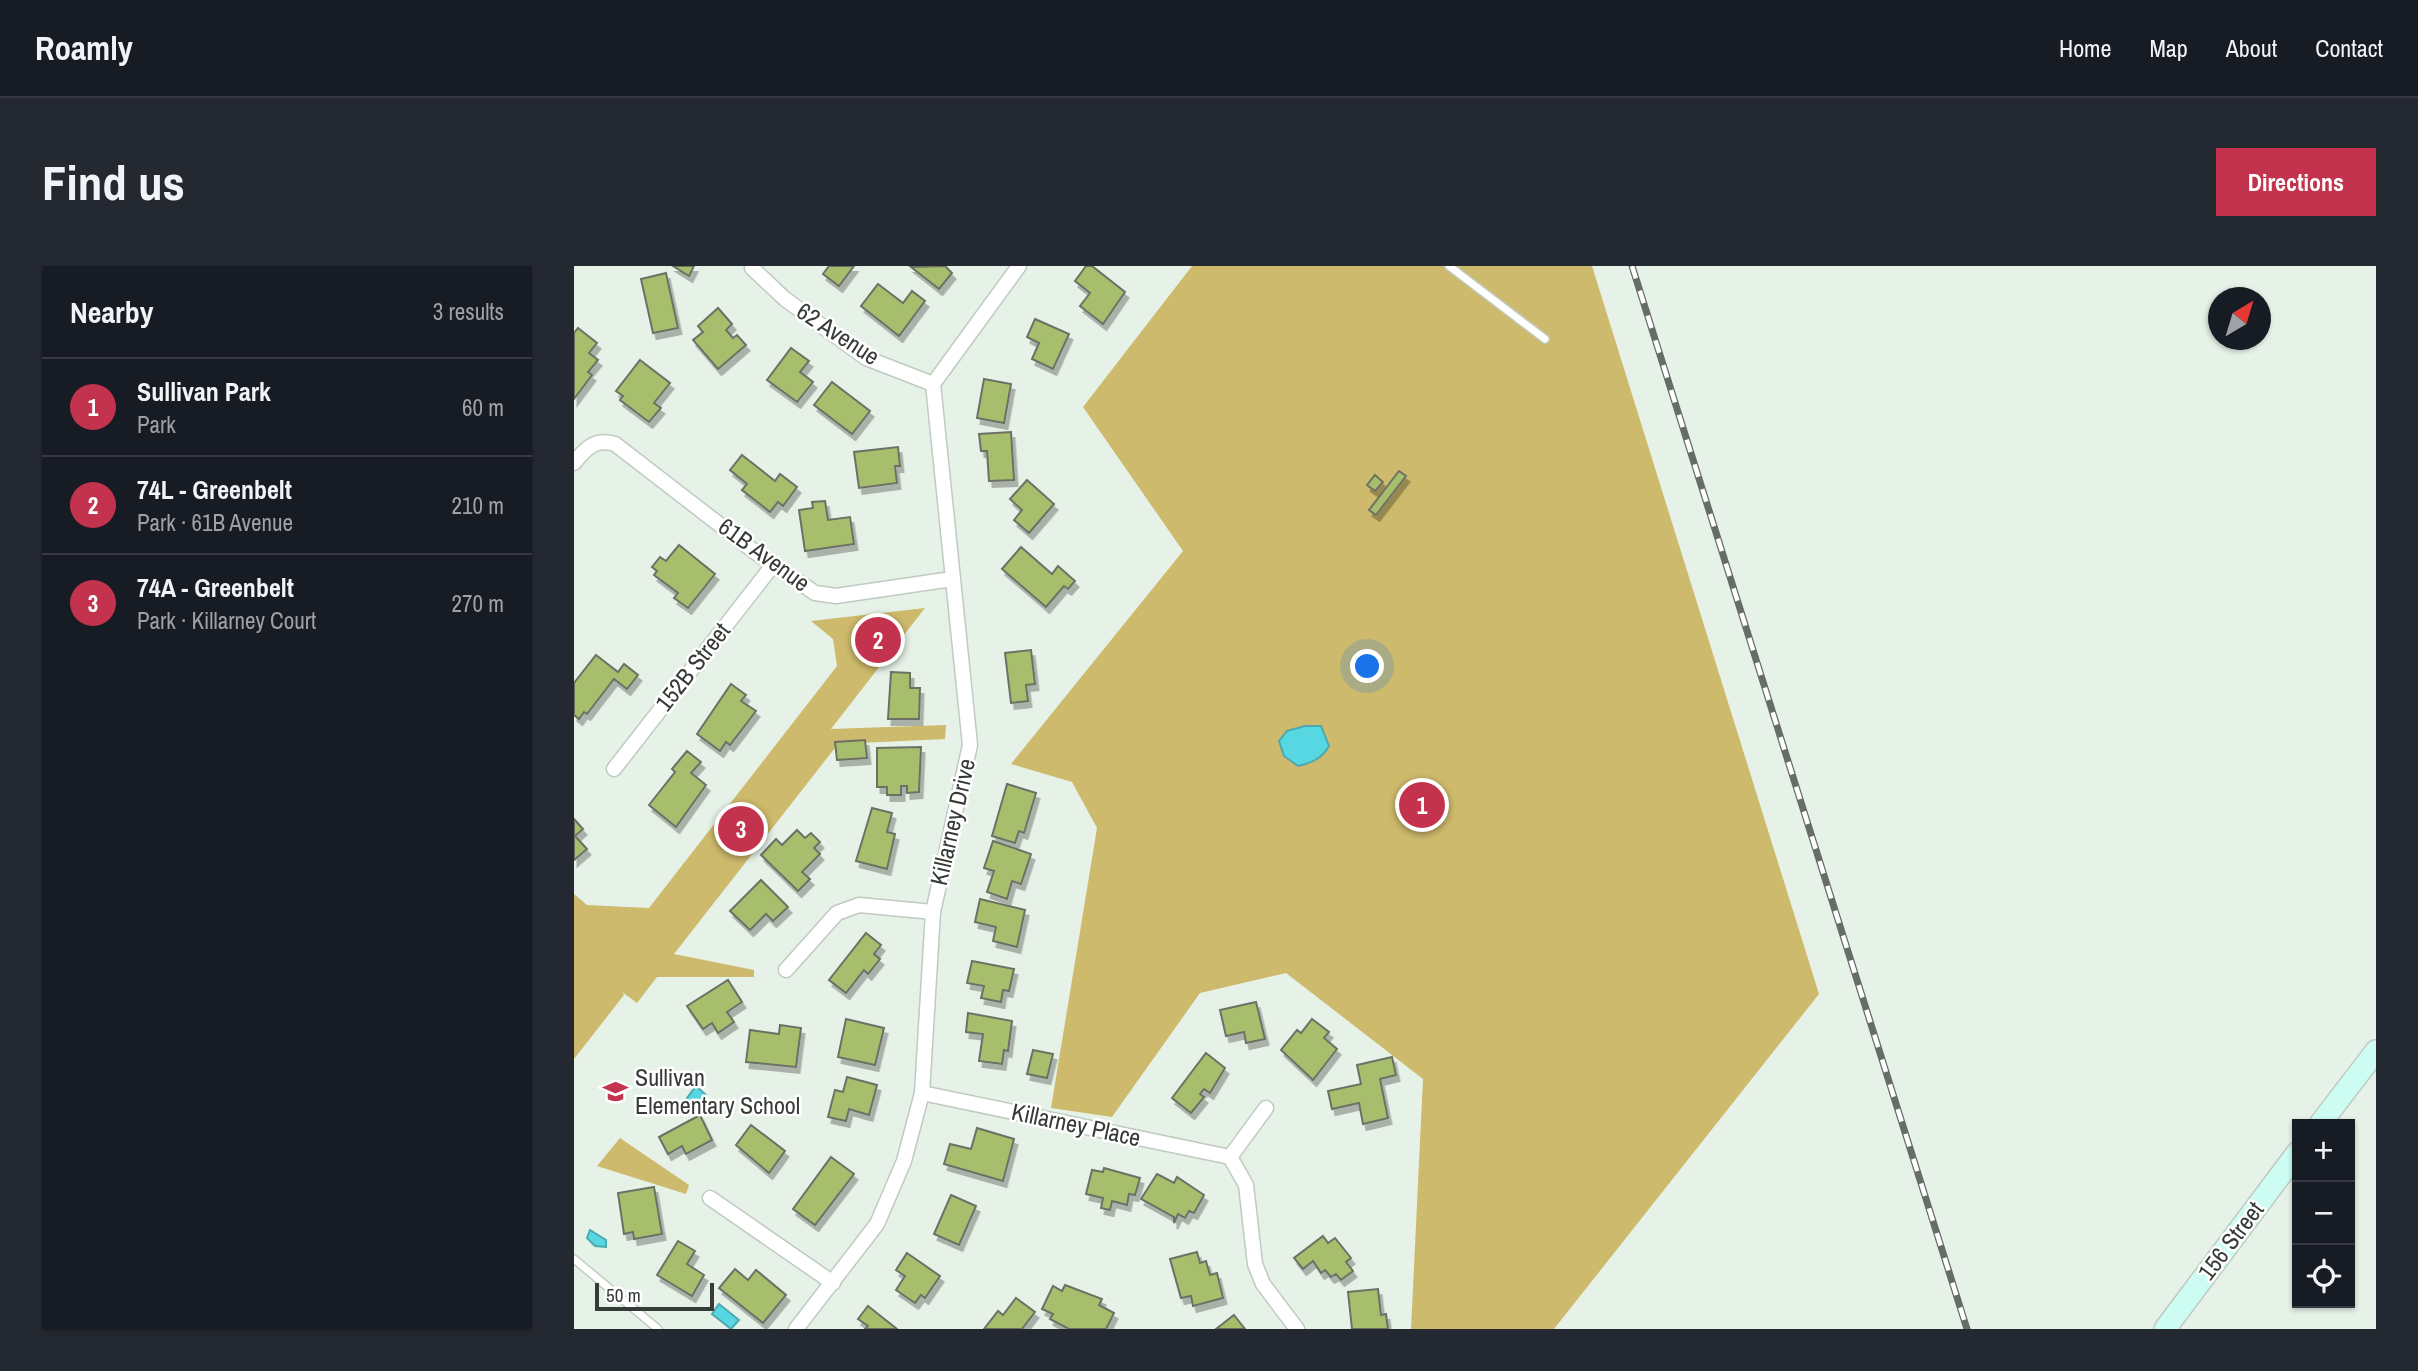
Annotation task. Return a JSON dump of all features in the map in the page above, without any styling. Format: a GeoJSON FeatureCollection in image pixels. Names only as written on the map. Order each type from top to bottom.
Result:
{"type":"FeatureCollection","features":[{"type":"Feature","properties":{"kind":"street"},"geometry":{"type":"LineString","coordinates":[[933,384],[1019,266]]}},
{"type":"Feature","properties":{"kind":"street","name":"62 Avenue"},"geometry":{"type":"LineString","coordinates":[[752,268],[785,299],[866,358],[933,384]]}},
{"type":"Feature","properties":{"kind":"street","name":"Killarney Drive"},"geometry":{"type":"LineString","coordinates":[[796,1329],[877,1224],[904,1161],[922,1093],[933,912],[970,746],[933,384]]}},
{"type":"Feature","properties":{"kind":"street","name":"61B Avenue"},"geometry":{"type":"LineString","coordinates":[[574,463],[588,447],[600,441],[624,449],[806,589],[826,595],[952,579]]}},
{"type":"Feature","properties":{"kind":"street","name":"152B Street"},"geometry":{"type":"LineString","coordinates":[[614,769],[773,565]]}},
{"type":"Feature","properties":{"kind":"street"},"geometry":{"type":"LineString","coordinates":[[786,970],[837,913],[859,905],[933,912]]}},
{"type":"Feature","properties":{"kind":"street"},"geometry":{"type":"LineString","coordinates":[[2324,1119],[2376,1051]]}},
{"type":"Feature","properties":{"kind":"street","name":"Killarney Place"},"geometry":{"type":"LineString","coordinates":[[922,1093],[1230,1157]]}},
{"type":"Feature","properties":{"kind":"street"},"geometry":{"type":"LineString","coordinates":[[1266,1108],[1230,1157],[1246,1185],[1255,1264],[1263,1284],[1297,1329]]}},
{"type":"Feature","properties":{"kind":"street","name":"156 Street"},"geometry":{"type":"LineString","coordinates":[[2165,1329],[2292,1160]]}},
{"type":"Feature","properties":{"kind":"street"},"geometry":{"type":"LineString","coordinates":[[710,1198],[834,1283]]}},
{"type":"Feature","properties":{"kind":"lane"},"geometry":{"type":"LineString","coordinates":[[1449,266],[1545,340]]}},
{"type":"Feature","properties":{"kind":"lane"},"geometry":{"type":"LineString","coordinates":[[574,1259],[658,1329]]}},
{"type":"Feature","properties":{"kind":"shaded area"},"geometry":{"type":"Polygon","coordinates":[[[1192,266],[1592,266],[1819,994],[1554,1329],[1411,1329],[1423,1079],[1286,973],[1200,993],[1112,1117],[1051,1108],[1097,828],[1072,782],[1011,764],[1183,551],[1083,407],[1192,266]]]}},
{"type":"Feature","properties":{"kind":"shaded area"},"geometry":{"type":"Polygon","coordinates":[[[925,608],[831,729],[946,725],[945,739],[838,744],[674,954],[754,970],[754,977],[657,977],[637,1003],[622,992],[624,995],[574,1059],[574,894],[587,905],[649,908],[837,666],[833,639],[811,621],[925,608]]]}},
{"type":"Feature","properties":{"kind":"shaded area"},"geometry":{"type":"Polygon","coordinates":[[[620,1138],[689,1185],[686,1194],[597,1166],[620,1138]]]}},
{"type":"Feature","properties":{"kind":"water"},"geometry":{"type":"Polygon","coordinates":[[[1305,726],[1321,726],[1329,746],[1316,760],[1298,766],[1284,756],[1279,741],[1287,731],[1305,726]]]}},
{"type":"Feature","properties":{"kind":"water"},"geometry":{"type":"Polygon","coordinates":[[[696,1086],[706,1095],[689,1114],[681,1106],[696,1086]]]}},
{"type":"Feature","properties":{"kind":"water"},"geometry":{"type":"Polygon","coordinates":[[[590,1230],[606,1240],[606,1247],[595,1246],[587,1238],[590,1230]]]}},
{"type":"Feature","properties":{"kind":"water"},"geometry":{"type":"Polygon","coordinates":[[[719,1304],[739,1320],[731,1329],[712,1314],[719,1304]]]}},
{"type":"Feature","properties":{"kind":"building"},"geometry":{"type":"Polygon","coordinates":[[[673,266],[694,266],[689,276],[673,266]]]}},
{"type":"Feature","properties":{"kind":"building"},"geometry":{"type":"Polygon","coordinates":[[[829,266],[854,266],[839,286],[823,274],[829,266]]]}},
{"type":"Feature","properties":{"kind":"building"},"geometry":{"type":"Polygon","coordinates":[[[945,266],[952,273],[939,289],[911,267],[945,266]]]}},
{"type":"Feature","properties":{"kind":"building"},"geometry":{"type":"Polygon","coordinates":[[[1086,266],[1092,266],[1125,292],[1103,324],[1080,306],[1090,293],[1075,281],[1086,266]]]}},
{"type":"Feature","properties":{"kind":"building"},"geometry":{"type":"Polygon","coordinates":[[[666,273],[678,328],[653,333],[641,279],[666,273]]]}},
{"type":"Feature","properties":{"kind":"building"},"geometry":{"type":"Polygon","coordinates":[[[878,284],[903,303],[912,291],[925,301],[899,336],[861,306],[878,284]]]}},
{"type":"Feature","properties":{"kind":"building"},"geometry":{"type":"Polygon","coordinates":[[[718,308],[732,324],[726,330],[733,338],[737,335],[746,345],[718,369],[693,340],[703,332],[698,326],[718,308]]]}},
{"type":"Feature","properties":{"kind":"building"},"geometry":{"type":"Polygon","coordinates":[[[1035,319],[1069,334],[1053,369],[1032,359],[1039,343],[1027,337],[1035,319]]]}},
{"type":"Feature","properties":{"kind":"building"},"geometry":{"type":"Polygon","coordinates":[[[578,328],[597,343],[589,353],[598,360],[588,372],[592,375],[574,399],[574,333],[578,328]]]}},
{"type":"Feature","properties":{"kind":"building"},"geometry":{"type":"Polygon","coordinates":[[[791,348],[809,361],[800,372],[813,382],[797,402],[767,380],[791,348]]]}},
{"type":"Feature","properties":{"kind":"building"},"geometry":{"type":"Polygon","coordinates":[[[640,360],[670,383],[654,403],[661,408],[649,422],[620,400],[623,396],[616,391],[640,360]]]}},
{"type":"Feature","properties":{"kind":"building"},"geometry":{"type":"Polygon","coordinates":[[[984,379],[1011,384],[1004,423],[977,418],[984,379]]]}},
{"type":"Feature","properties":{"kind":"building"},"geometry":{"type":"Polygon","coordinates":[[[832,382],[870,411],[852,434],[814,405],[832,382]]]}},
{"type":"Feature","properties":{"kind":"building"},"geometry":{"type":"Polygon","coordinates":[[[1011,432],[1014,480],[989,481],[987,451],[981,451],[979,434],[1011,432]]]}},
{"type":"Feature","properties":{"kind":"building"},"geometry":{"type":"Polygon","coordinates":[[[898,447],[900,466],[895,466],[897,483],[859,488],[854,452],[898,447]]]}},
{"type":"Feature","properties":{"kind":"building"},"geometry":{"type":"Polygon","coordinates":[[[742,455],[775,481],[780,474],[797,487],[783,506],[778,502],[770,512],[742,490],[747,484],[730,470],[742,455]]]}},
{"type":"Feature","properties":{"kind":"building"},"geometry":{"type":"Polygon","coordinates":[[[1399,471],[1406,476],[1376,515],[1369,510],[1399,471]]]}},
{"type":"Feature","properties":{"kind":"building"},"geometry":{"type":"Polygon","coordinates":[[[1375,475],[1383,482],[1375,491],[1367,485],[1375,475]]]}},
{"type":"Feature","properties":{"kind":"building"},"geometry":{"type":"Polygon","coordinates":[[[1027,480],[1054,504],[1029,533],[1014,520],[1022,510],[1010,499],[1027,480]]]}},
{"type":"Feature","properties":{"kind":"building"},"geometry":{"type":"Polygon","coordinates":[[[825,501],[828,520],[850,517],[854,544],[805,551],[799,510],[813,508],[812,502],[825,501]]]}},
{"type":"Feature","properties":{"kind":"building"},"geometry":{"type":"Polygon","coordinates":[[[679,545],[715,574],[688,608],[674,598],[678,593],[654,575],[657,571],[652,567],[660,557],[666,561],[679,545]]]}},
{"type":"Feature","properties":{"kind":"building"},"geometry":{"type":"Polygon","coordinates":[[[1021,547],[1052,574],[1058,566],[1075,581],[1068,589],[1064,586],[1046,607],[1002,569],[1021,547]]]}},
{"type":"Feature","properties":{"kind":"building"},"geometry":{"type":"Polygon","coordinates":[[[1031,650],[1035,684],[1026,685],[1028,701],[1011,703],[1005,653],[1031,650]]]}},
{"type":"Feature","properties":{"kind":"building"},"geometry":{"type":"Polygon","coordinates":[[[596,655],[618,672],[624,664],[638,675],[627,689],[614,679],[587,714],[584,712],[579,719],[574,715],[574,683],[596,655]]]}},
{"type":"Feature","properties":{"kind":"building"},"geometry":{"type":"Polygon","coordinates":[[[891,672],[910,673],[910,688],[920,688],[919,719],[888,719],[891,672]]]}},
{"type":"Feature","properties":{"kind":"building"},"geometry":{"type":"Polygon","coordinates":[[[731,684],[746,695],[741,701],[756,711],[730,745],[726,742],[720,751],[697,734],[731,684]]]}},
{"type":"Feature","properties":{"kind":"building"},"geometry":{"type":"Polygon","coordinates":[[[865,740],[867,758],[837,760],[835,742],[865,740]]]}},
{"type":"Feature","properties":{"kind":"building"},"geometry":{"type":"Polygon","coordinates":[[[921,747],[919,792],[907,793],[907,786],[901,786],[901,795],[887,795],[887,787],[877,787],[877,748],[921,747]]]}},
{"type":"Feature","properties":{"kind":"building"},"geometry":{"type":"Polygon","coordinates":[[[687,751],[701,762],[691,773],[706,785],[676,827],[649,805],[675,772],[672,769],[687,751]]]}},
{"type":"Feature","properties":{"kind":"building"},"geometry":{"type":"Polygon","coordinates":[[[1007,784],[1036,793],[1024,833],[1019,831],[1015,843],[992,836],[1007,784]]]}},
{"type":"Feature","properties":{"kind":"building"},"geometry":{"type":"Polygon","coordinates":[[[872,808],[892,813],[887,832],[895,834],[887,869],[856,861],[872,808]]]}},
{"type":"Feature","properties":{"kind":"building"},"geometry":{"type":"Polygon","coordinates":[[[574,819],[583,829],[575,836],[587,849],[574,860],[574,819]]]}},
{"type":"Feature","properties":{"kind":"building"},"geometry":{"type":"Polygon","coordinates":[[[797,830],[805,838],[811,833],[820,842],[814,848],[820,854],[802,872],[810,879],[798,891],[761,855],[776,839],[782,845],[797,830]]]}},
{"type":"Feature","properties":{"kind":"building"},"geometry":{"type":"Polygon","coordinates":[[[993,841],[1031,854],[1021,884],[1012,881],[1007,899],[987,892],[994,871],[984,868],[993,841]]]}},
{"type":"Feature","properties":{"kind":"building"},"geometry":{"type":"Polygon","coordinates":[[[761,880],[788,907],[773,921],[766,914],[750,930],[730,911],[761,880]]]}},
{"type":"Feature","properties":{"kind":"building"},"geometry":{"type":"Polygon","coordinates":[[[980,899],[1025,910],[1017,947],[993,941],[996,927],[975,922],[980,899]]]}},
{"type":"Feature","properties":{"kind":"building"},"geometry":{"type":"Polygon","coordinates":[[[866,933],[881,945],[874,954],[880,959],[868,974],[864,970],[846,993],[829,980],[866,933]]]}},
{"type":"Feature","properties":{"kind":"building"},"geometry":{"type":"Polygon","coordinates":[[[972,961],[1014,969],[1009,991],[1003,990],[1001,1002],[981,998],[984,986],[967,983],[972,961]]]}},
{"type":"Feature","properties":{"kind":"building"},"geometry":{"type":"Polygon","coordinates":[[[728,980],[742,1002],[727,1012],[734,1022],[718,1033],[712,1023],[703,1029],[687,1006],[728,980]]]}},
{"type":"Feature","properties":{"kind":"building"},"geometry":{"type":"Polygon","coordinates":[[[1256,1002],[1265,1039],[1246,1043],[1244,1032],[1226,1036],[1220,1010],[1256,1002]]]}},
{"type":"Feature","properties":{"kind":"building"},"geometry":{"type":"Polygon","coordinates":[[[968,1013],[1012,1021],[1008,1051],[1004,1050],[1002,1064],[979,1061],[983,1034],[966,1032],[968,1013]]]}},
{"type":"Feature","properties":{"kind":"building"},"geometry":{"type":"Polygon","coordinates":[[[846,1019],[884,1028],[875,1065],[838,1057],[846,1019]]]}},
{"type":"Feature","properties":{"kind":"building"},"geometry":{"type":"Polygon","coordinates":[[[1312,1019],[1329,1032],[1324,1038],[1337,1049],[1313,1080],[1281,1050],[1297,1030],[1301,1033],[1312,1019]]]}},
{"type":"Feature","properties":{"kind":"building"},"geometry":{"type":"Polygon","coordinates":[[[780,1025],[801,1028],[796,1067],[746,1062],[750,1030],[779,1034],[780,1025]]]}},
{"type":"Feature","properties":{"kind":"building"},"geometry":{"type":"Polygon","coordinates":[[[1033,1050],[1053,1054],[1047,1078],[1027,1074],[1033,1050]]]}},
{"type":"Feature","properties":{"kind":"building"},"geometry":{"type":"Polygon","coordinates":[[[1206,1053],[1225,1068],[1210,1093],[1204,1089],[1200,1094],[1204,1097],[1191,1113],[1172,1098],[1206,1053]]]}},
{"type":"Feature","properties":{"kind":"building"},"geometry":{"type":"Polygon","coordinates":[[[1392,1057],[1396,1075],[1380,1079],[1388,1118],[1363,1124],[1359,1103],[1332,1109],[1328,1091],[1361,1084],[1357,1065],[1392,1057]]]}},
{"type":"Feature","properties":{"kind":"building"},"geometry":{"type":"Polygon","coordinates":[[[847,1077],[877,1085],[869,1115],[849,1109],[846,1121],[828,1117],[835,1090],[843,1092],[847,1077]]]}},
{"type":"Feature","properties":{"kind":"building"},"geometry":{"type":"Polygon","coordinates":[[[700,1115],[712,1140],[686,1154],[682,1146],[668,1154],[659,1137],[700,1115]]]}},
{"type":"Feature","properties":{"kind":"building"},"geometry":{"type":"Polygon","coordinates":[[[751,1125],[785,1151],[769,1173],[736,1145],[751,1125]]]}},
{"type":"Feature","properties":{"kind":"building"},"geometry":{"type":"Polygon","coordinates":[[[977,1128],[1014,1139],[1003,1181],[944,1164],[950,1144],[971,1149],[977,1128]]]}},
{"type":"Feature","properties":{"kind":"building"},"geometry":{"type":"Polygon","coordinates":[[[831,1157],[854,1174],[815,1225],[793,1209],[831,1157]]]}},
{"type":"Feature","properties":{"kind":"building"},"geometry":{"type":"Polygon","coordinates":[[[1104,1168],[1140,1178],[1135,1195],[1129,1194],[1127,1205],[1112,1201],[1110,1210],[1101,1208],[1103,1198],[1086,1194],[1092,1170],[1103,1172],[1104,1168]]]}},
{"type":"Feature","properties":{"kind":"building"},"geometry":{"type":"Polygon","coordinates":[[[1157,1174],[1174,1183],[1177,1177],[1204,1195],[1194,1213],[1189,1211],[1185,1218],[1178,1214],[1174,1223],[1174,1217],[1141,1199],[1157,1174]]]}},
{"type":"Feature","properties":{"kind":"building"},"geometry":{"type":"Polygon","coordinates":[[[654,1187],[662,1234],[634,1239],[633,1232],[624,1234],[618,1193],[654,1187]]]}},
{"type":"Feature","properties":{"kind":"building"},"geometry":{"type":"Polygon","coordinates":[[[951,1195],[976,1206],[959,1245],[934,1234],[951,1195]]]}},
{"type":"Feature","properties":{"kind":"building"},"geometry":{"type":"Polygon","coordinates":[[[1323,1236],[1328,1243],[1335,1238],[1351,1258],[1346,1262],[1353,1271],[1341,1280],[1336,1274],[1331,1277],[1325,1270],[1321,1273],[1313,1261],[1303,1269],[1294,1258],[1323,1236]]]}},
{"type":"Feature","properties":{"kind":"building"},"geometry":{"type":"Polygon","coordinates":[[[678,1241],[695,1251],[687,1264],[704,1275],[692,1296],[657,1275],[678,1241]]]}},
{"type":"Feature","properties":{"kind":"building"},"geometry":{"type":"Polygon","coordinates":[[[1197,1252],[1200,1263],[1206,1261],[1210,1275],[1217,1273],[1223,1298],[1193,1306],[1191,1296],[1181,1298],[1170,1259],[1197,1252]]]}},
{"type":"Feature","properties":{"kind":"building"},"geometry":{"type":"Polygon","coordinates":[[[907,1253],[940,1276],[925,1298],[921,1295],[915,1303],[896,1290],[905,1276],[896,1270],[907,1253]]]}},
{"type":"Feature","properties":{"kind":"building"},"geometry":{"type":"Polygon","coordinates":[[[735,1269],[748,1280],[756,1270],[786,1295],[763,1323],[719,1288],[735,1269]]]}},
{"type":"Feature","properties":{"kind":"building"},"geometry":{"type":"Polygon","coordinates":[[[1065,1285],[1102,1299],[1099,1305],[1114,1313],[1106,1329],[1069,1329],[1050,1319],[1053,1314],[1042,1309],[1053,1286],[1062,1291],[1065,1285]]]}},
{"type":"Feature","properties":{"kind":"building"},"geometry":{"type":"Polygon","coordinates":[[[1378,1289],[1381,1315],[1386,1314],[1388,1329],[1352,1329],[1348,1292],[1378,1289]]]}},
{"type":"Feature","properties":{"kind":"building"},"geometry":{"type":"Polygon","coordinates":[[[1016,1298],[1035,1312],[1022,1329],[984,1329],[998,1311],[1003,1315],[1016,1298]]]}},
{"type":"Feature","properties":{"kind":"building"},"geometry":{"type":"Polygon","coordinates":[[[868,1306],[897,1329],[865,1329],[868,1326],[858,1319],[868,1306]]]}},
{"type":"Feature","properties":{"kind":"building"},"geometry":{"type":"Polygon","coordinates":[[[1234,1315],[1245,1329],[1216,1329],[1234,1315]]]}},
{"type":"Feature","properties":{"kind":"railway"},"geometry":{"type":"LineString","coordinates":[[1632,266],[1967,1329]]}},
{"type":"Feature","properties":{"kind":"place","name":"74L - Greenbelt"},"geometry":{"type":"Point","coordinates":[878,640]}},
{"type":"Feature","properties":{"kind":"place","name":"Sullivan Park"},"geometry":{"type":"Point","coordinates":[1422,805]}},
{"type":"Feature","properties":{"kind":"place","name":"74A - Greenbelt"},"geometry":{"type":"Point","coordinates":[741,829]}},
{"type":"Feature","properties":{"kind":"place","name":"Sullivan Elementary School"},"geometry":{"type":"Point","coordinates":[615,1092]}}]}
